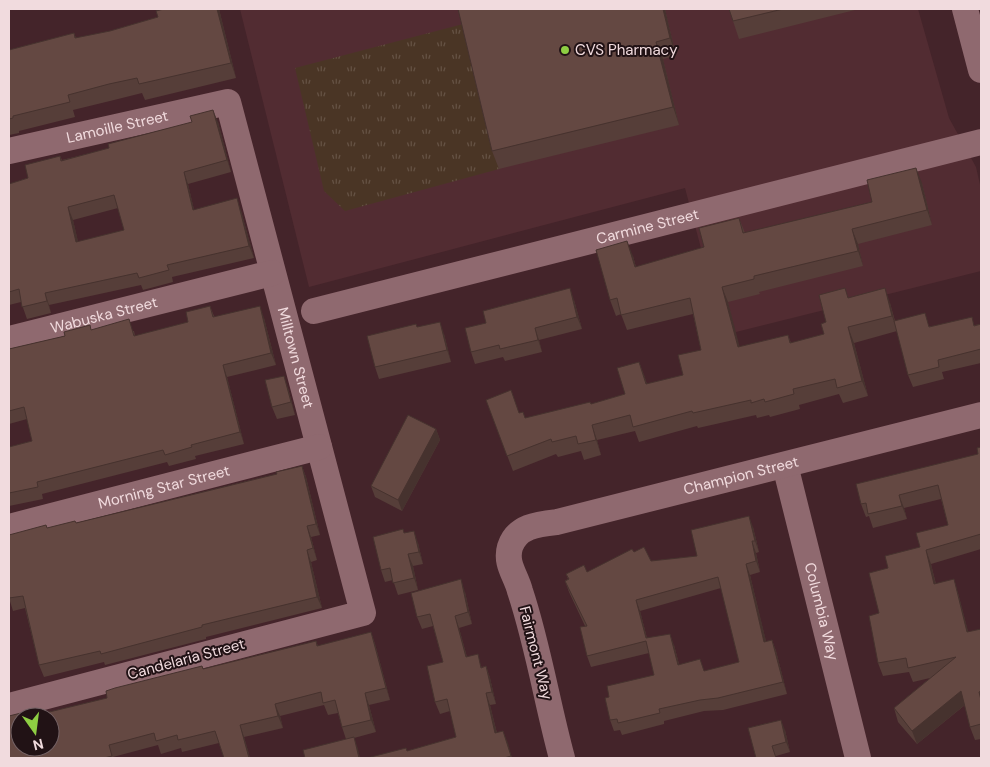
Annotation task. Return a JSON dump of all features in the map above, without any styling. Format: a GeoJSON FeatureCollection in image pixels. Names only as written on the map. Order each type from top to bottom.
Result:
{"type":"FeatureCollection","features":[{"type":"Feature","properties":{"kind":"street"},"geometry":{"type":"LineString","coordinates":[[965,9],[981,70]]}},
{"type":"Feature","properties":{"kind":"street","name":"Lamoille Street"},"geometry":{"type":"LineString","coordinates":[[9,151],[228,102]]}},
{"type":"Feature","properties":{"kind":"street","name":"Milltown Street"},"geometry":{"type":"LineString","coordinates":[[228,102],[363,613]]}},
{"type":"Feature","properties":{"kind":"street","name":"Carmine Street"},"geometry":{"type":"LineString","coordinates":[[314,311],[981,142]]}},
{"type":"Feature","properties":{"kind":"street","name":"Wabuska Street"},"geometry":{"type":"LineString","coordinates":[[9,339],[272,273]]}},
{"type":"Feature","properties":{"kind":"street","name":"Champion Street"},"geometry":{"type":"LineString","coordinates":[[509,548],[523,529],[533,524],[557,522],[981,415]]}},
{"type":"Feature","properties":{"kind":"street","name":"Morning Star Street"},"geometry":{"type":"LineString","coordinates":[[9,527],[320,447]]}},
{"type":"Feature","properties":{"kind":"street","name":"Columbia Way"},"geometry":{"type":"LineString","coordinates":[[785,465],[858,758]]}},
{"type":"Feature","properties":{"kind":"street","name":"Fairmont Way"},"geometry":{"type":"LineString","coordinates":[[509,548],[508,560],[520,590],[562,758]]}},
{"type":"Feature","properties":{"kind":"street","name":"Candelaria Street"},"geometry":{"type":"LineString","coordinates":[[9,706],[363,613]]}},
{"type":"Feature","properties":{"kind":"shaded area"},"geometry":{"type":"Polygon","coordinates":[[[240,9],[918,9],[949,118],[976,167],[981,189],[981,271],[724,335],[685,188],[309,287],[240,9]]]}},
{"type":"Feature","properties":{"kind":"green space"},"geometry":{"type":"Polygon","coordinates":[[[463,24],[499,169],[345,211],[324,191],[295,68],[463,24]]]}},
{"type":"Feature","properties":{"kind":"building"},"geometry":{"type":"Polygon","coordinates":[[[164,9],[217,9],[231,63],[139,84],[137,78],[109,84],[68,95],[70,102],[13,116],[13,118],[9,119],[9,50],[74,33],[75,38],[110,31],[158,17],[156,11],[164,9]]]}},
{"type":"Feature","properties":{"kind":"building"},"geometry":{"type":"Polygon","coordinates":[[[458,9],[663,9],[670,38],[656,42],[673,107],[492,151],[458,9]]]}},
{"type":"Feature","properties":{"kind":"building"},"geometry":{"type":"Polygon","coordinates":[[[729,9],[783,9],[733,21],[729,9]]]}},
{"type":"Feature","properties":{"kind":"building"},"geometry":{"type":"Polygon","coordinates":[[[213,110],[227,160],[184,172],[193,210],[237,198],[249,246],[167,265],[169,270],[139,278],[137,273],[45,293],[47,301],[22,307],[19,289],[9,292],[9,184],[28,178],[25,165],[60,156],[61,161],[109,148],[108,144],[192,122],[190,116],[213,110]],[[114,195],[68,207],[76,242],[124,230],[114,195]]]}},
{"type":"Feature","properties":{"kind":"building"},"geometry":{"type":"Polygon","coordinates":[[[916,168],[927,210],[852,229],[858,251],[754,276],[754,279],[722,287],[738,347],[788,335],[790,343],[824,334],[821,324],[826,322],[819,295],[845,288],[848,298],[885,288],[892,316],[848,327],[862,381],[837,388],[835,379],[793,389],[794,394],[765,402],[764,399],[751,403],[751,400],[693,413],[692,411],[633,427],[630,415],[592,425],[596,440],[578,444],[576,436],[552,442],[551,439],[507,456],[486,400],[511,390],[519,413],[523,412],[525,418],[590,402],[591,404],[625,394],[617,368],[639,362],[646,384],[683,375],[678,355],[701,350],[690,298],[621,315],[617,298],[610,300],[596,250],[627,241],[635,267],[704,247],[699,228],[739,218],[743,233],[872,202],[867,180],[916,168]]]}},
{"type":"Feature","properties":{"kind":"building"},"geometry":{"type":"Polygon","coordinates":[[[570,288],[577,317],[535,328],[538,340],[500,349],[499,345],[471,352],[465,328],[486,323],[483,311],[570,288]]]}},
{"type":"Feature","properties":{"kind":"building"},"geometry":{"type":"Polygon","coordinates":[[[210,306],[213,317],[260,306],[271,353],[223,365],[240,432],[191,445],[192,447],[165,455],[163,450],[37,482],[38,487],[9,493],[9,447],[32,441],[24,407],[9,411],[9,349],[65,336],[64,332],[90,325],[91,330],[129,319],[134,336],[188,322],[186,312],[210,306]]]}},
{"type":"Feature","properties":{"kind":"building"},"geometry":{"type":"Polygon","coordinates":[[[925,313],[929,327],[972,317],[974,326],[981,324],[981,349],[938,360],[939,367],[908,375],[894,321],[925,313]]]}},
{"type":"Feature","properties":{"kind":"building"},"geometry":{"type":"Polygon","coordinates":[[[440,322],[447,350],[375,367],[367,336],[416,324],[417,327],[440,322]]]}},
{"type":"Feature","properties":{"kind":"building"},"geometry":{"type":"Polygon","coordinates":[[[284,376],[291,402],[272,407],[265,380],[284,376]]]}},
{"type":"Feature","properties":{"kind":"building"},"geometry":{"type":"Polygon","coordinates":[[[408,415],[436,429],[398,500],[371,486],[408,415]]]}},
{"type":"Feature","properties":{"kind":"building"},"geometry":{"type":"Polygon","coordinates":[[[981,447],[981,534],[926,550],[934,584],[954,579],[967,632],[981,629],[981,691],[979,692],[981,724],[970,727],[961,691],[912,731],[894,708],[956,657],[908,668],[906,658],[878,663],[869,616],[879,613],[869,573],[888,568],[885,556],[920,547],[916,533],[948,525],[938,485],[899,495],[902,506],[868,514],[866,503],[861,504],[856,484],[978,454],[977,448],[981,447]]]}},
{"type":"Feature","properties":{"kind":"building"},"geometry":{"type":"Polygon","coordinates":[[[302,466],[316,524],[307,526],[313,548],[307,550],[317,597],[202,625],[202,627],[101,654],[100,651],[39,665],[23,596],[9,598],[9,535],[46,525],[47,528],[75,521],[76,523],[277,474],[276,472],[302,466]]]}},
{"type":"Feature","properties":{"kind":"building"},"geometry":{"type":"Polygon","coordinates":[[[749,516],[755,541],[752,541],[756,561],[746,564],[764,642],[772,640],[783,682],[718,698],[659,709],[660,713],[618,723],[617,719],[610,720],[605,698],[609,697],[607,686],[654,675],[646,641],[587,656],[580,627],[587,626],[565,581],[569,579],[566,574],[584,565],[587,572],[632,549],[634,552],[644,547],[651,561],[697,556],[691,530],[749,516]],[[718,577],[636,600],[646,638],[670,634],[678,665],[700,659],[704,671],[739,662],[718,577]]]}},
{"type":"Feature","properties":{"kind":"building"},"geometry":{"type":"Polygon","coordinates":[[[403,529],[404,533],[414,531],[419,552],[408,554],[414,578],[393,583],[390,568],[381,570],[373,537],[403,529]]]}},
{"type":"Feature","properties":{"kind":"building"},"geometry":{"type":"Polygon","coordinates":[[[461,579],[468,612],[455,616],[466,657],[478,654],[481,668],[486,666],[492,692],[486,693],[495,733],[503,731],[511,756],[504,758],[367,758],[406,748],[407,751],[456,737],[447,699],[435,702],[427,666],[443,662],[430,614],[417,617],[411,593],[461,579]]]}},
{"type":"Feature","properties":{"kind":"building"},"geometry":{"type":"Polygon","coordinates":[[[371,632],[386,688],[365,693],[371,720],[342,727],[335,700],[323,703],[321,692],[275,704],[278,716],[240,725],[249,758],[224,758],[215,731],[178,740],[177,735],[156,741],[154,733],[109,745],[112,756],[104,758],[9,758],[9,716],[10,757],[60,757],[60,709],[107,698],[106,691],[115,688],[202,666],[203,669],[316,641],[317,646],[371,632]]]}},
{"type":"Feature","properties":{"kind":"building"},"geometry":{"type":"Polygon","coordinates":[[[781,720],[786,742],[772,746],[776,758],[756,758],[748,728],[781,720]]]}},
{"type":"Feature","properties":{"kind":"building"},"geometry":{"type":"Polygon","coordinates":[[[354,737],[359,758],[305,758],[303,750],[354,737]]]}},
{"type":"Feature","properties":{"kind":"place","name":"CVS Pharmacy"},"geometry":{"type":"Point","coordinates":[565,50]}}]}
